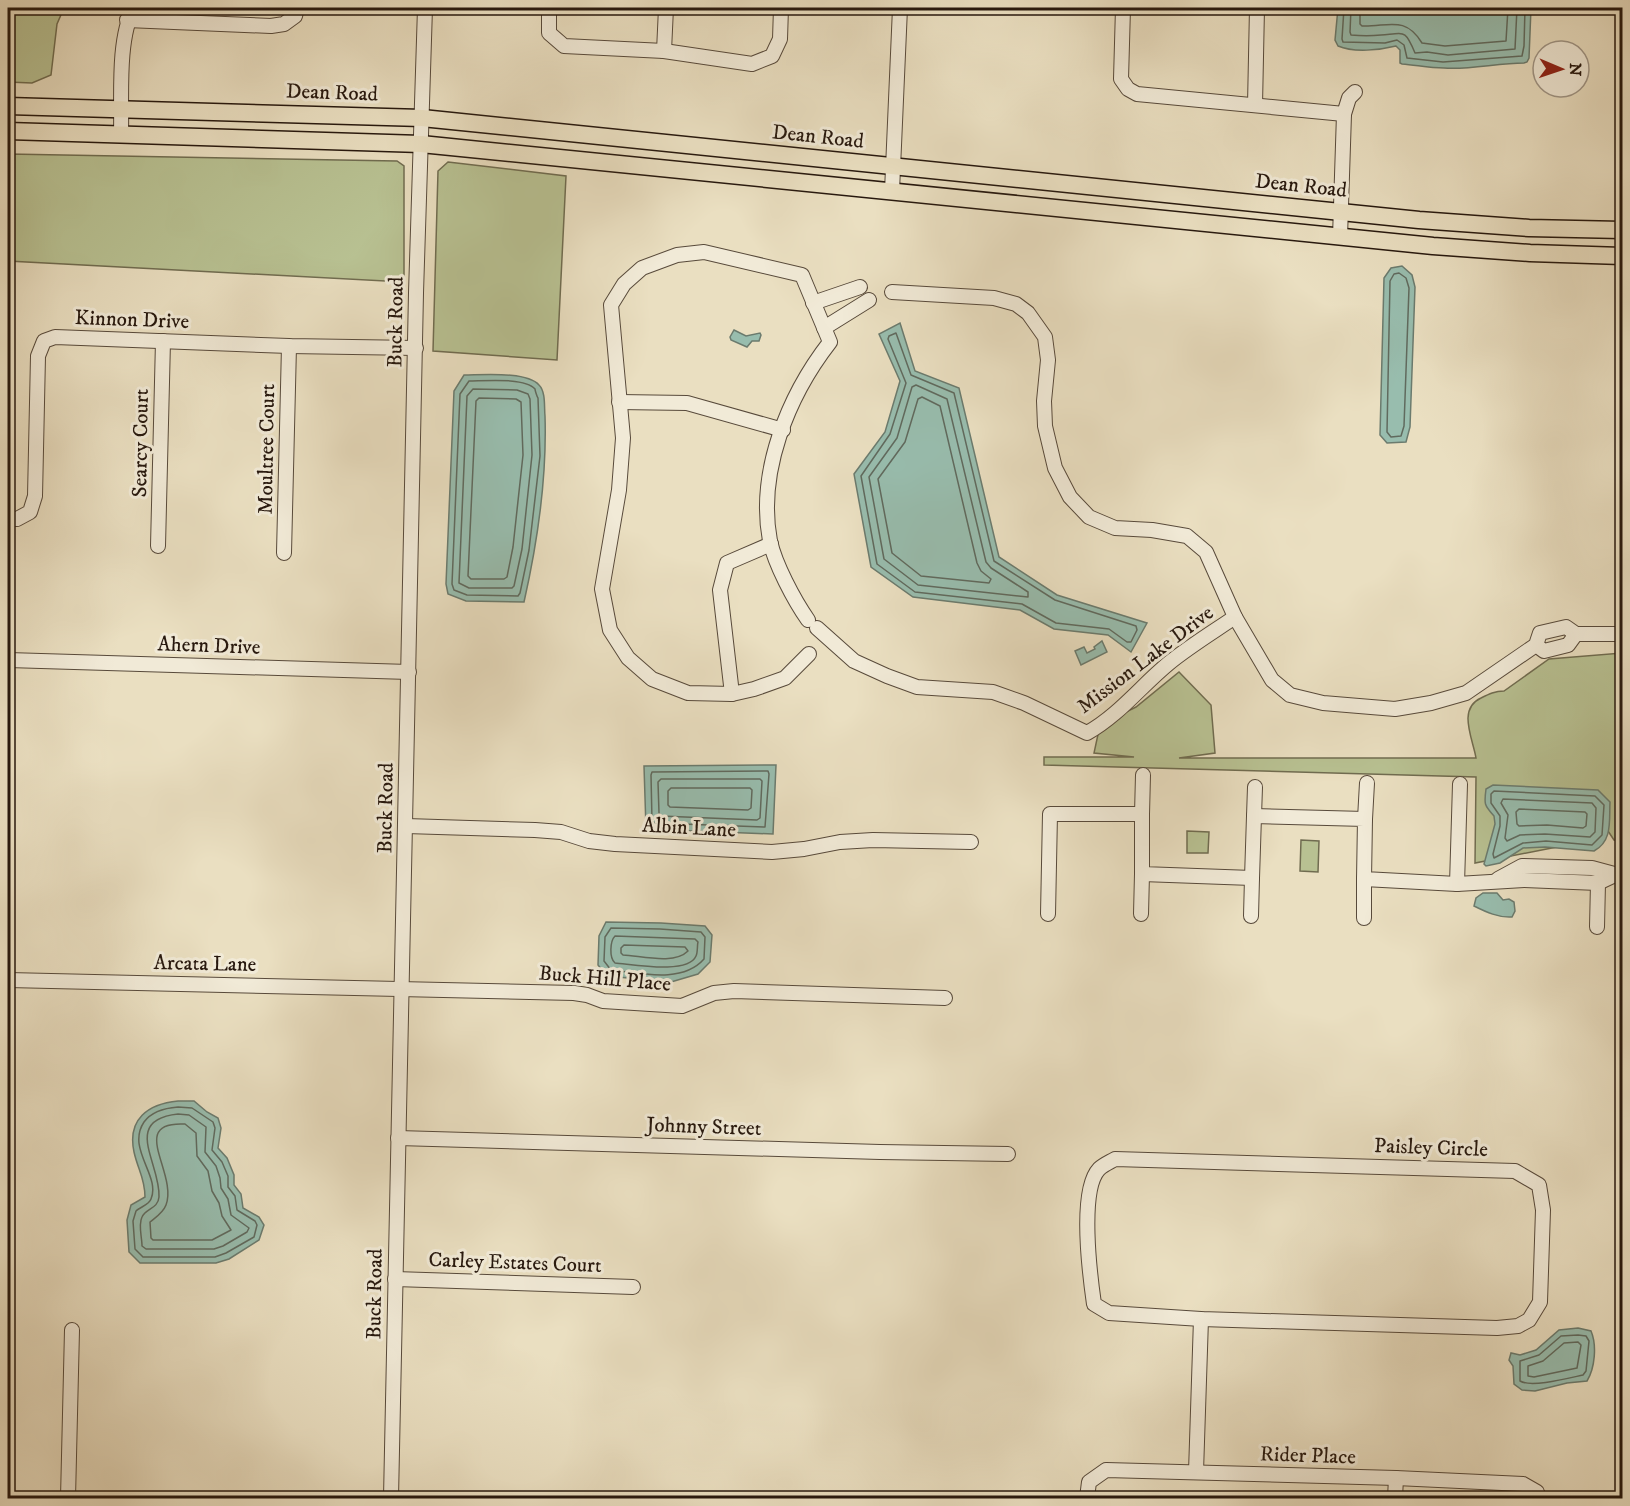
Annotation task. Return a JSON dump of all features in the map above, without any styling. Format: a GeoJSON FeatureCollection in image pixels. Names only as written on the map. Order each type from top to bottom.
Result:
{"type":"FeatureCollection","features":[{"type":"Feature","properties":{"kind":"main road","name":"Dean Road"},"geometry":{"type":"LineString","coordinates":[[8,106],[422,118],[1340,212],[1469,224],[1623,230]]}},
{"type":"Feature","properties":{"kind":"main road"},"geometry":{"type":"LineString","coordinates":[[8,131],[421,144],[1340,237],[1486,250],[1623,256]]}},
{"type":"Feature","properties":{"kind":"street"},"geometry":{"type":"LineString","coordinates":[[121,134],[124,43],[127,20],[134,8]]}},
{"type":"Feature","properties":{"kind":"street"},"geometry":{"type":"LineString","coordinates":[[127,20],[271,26],[284,24],[295,16],[297,8]]}},
{"type":"Feature","properties":{"kind":"street","name":"Buck Road"},"geometry":{"type":"LineString","coordinates":[[391,1498],[425,8]]}},
{"type":"Feature","properties":{"kind":"street"},"geometry":{"type":"LineString","coordinates":[[549,8],[549,33],[564,46],[664,51],[752,64],[772,56],[780,39],[781,8]]}},
{"type":"Feature","properties":{"kind":"street"},"geometry":{"type":"LineString","coordinates":[[664,51],[666,8]]}},
{"type":"Feature","properties":{"kind":"street"},"geometry":{"type":"LineString","coordinates":[[892,191],[900,8]]}},
{"type":"Feature","properties":{"kind":"street"},"geometry":{"type":"LineString","coordinates":[[1123,8],[1121,79],[1128,89],[1137,94],[1344,114]]}},
{"type":"Feature","properties":{"kind":"street"},"geometry":{"type":"LineString","coordinates":[[1255,105],[1257,8]]}},
{"type":"Feature","properties":{"kind":"street"},"geometry":{"type":"LineString","coordinates":[[1340,237],[1344,114],[1349,98],[1355,92]]}},
{"type":"Feature","properties":{"kind":"street"},"geometry":{"type":"LineString","coordinates":[[732,694],[720,590],[727,563],[771,544],[767,519],[768,477],[797,396],[830,342],[801,275],[704,252],[677,255],[642,268],[624,284],[611,304],[623,438],[619,490],[602,589],[610,630],[628,658],[652,680],[688,693],[732,694],[754,689],[784,678],[808,654]]}},
{"type":"Feature","properties":{"kind":"street"},"geometry":{"type":"LineString","coordinates":[[813,303],[860,287]]}},
{"type":"Feature","properties":{"kind":"street"},"geometry":{"type":"LineString","coordinates":[[892,292],[994,298],[1016,304],[1028,313],[1046,337],[1048,360],[1044,401],[1045,426],[1054,468],[1070,497],[1089,517],[1115,528],[1152,530],[1187,536],[1206,552],[1235,617],[1272,680],[1290,694],[1327,703],[1395,709],[1431,703],[1466,693],[1536,645],[1544,651],[1569,645],[1576,634],[1623,634]]}},
{"type":"Feature","properties":{"kind":"street"},"geometry":{"type":"LineString","coordinates":[[824,328],[869,300]]}},
{"type":"Feature","properties":{"kind":"street","name":"Kinnon Drive"},"geometry":{"type":"LineString","coordinates":[[8,519],[17,519],[30,512],[35,496],[38,356],[44,341],[55,337],[289,346],[416,348]]}},
{"type":"Feature","properties":{"kind":"street","name":"Searcy Court"},"geometry":{"type":"LineString","coordinates":[[159,546],[163,341]]}},
{"type":"Feature","properties":{"kind":"street","name":"Moultree Court"},"geometry":{"type":"LineString","coordinates":[[284,553],[289,346]]}},
{"type":"Feature","properties":{"kind":"street"},"geometry":{"type":"LineString","coordinates":[[619,402],[687,403],[783,430]]}},
{"type":"Feature","properties":{"kind":"street","name":"Mission Lake Drive"},"geometry":{"type":"LineString","coordinates":[[771,544],[794,600],[812,624],[854,661],[917,687],[993,692],[1024,703],[1087,733],[1126,704],[1169,663],[1235,617]]}},
{"type":"Feature","properties":{"kind":"street","name":"Ahern Drive"},"geometry":{"type":"LineString","coordinates":[[8,660],[409,672]]}},
{"type":"Feature","properties":{"kind":"street"},"geometry":{"type":"LineString","coordinates":[[1141,914],[1143,775]]}},
{"type":"Feature","properties":{"kind":"street"},"geometry":{"type":"LineString","coordinates":[[1364,918],[1367,783]]}},
{"type":"Feature","properties":{"kind":"street"},"geometry":{"type":"LineString","coordinates":[[1457,884],[1460,784]]}},
{"type":"Feature","properties":{"kind":"street"},"geometry":{"type":"LineString","coordinates":[[1251,916],[1255,787]]}},
{"type":"Feature","properties":{"kind":"street"},"geometry":{"type":"LineString","coordinates":[[1048,914],[1050,814],[1142,814]]}},
{"type":"Feature","properties":{"kind":"street"},"geometry":{"type":"LineString","coordinates":[[1254,816],[1365,819]]}},
{"type":"Feature","properties":{"kind":"street","name":"Albin Lane"},"geometry":{"type":"LineString","coordinates":[[406,826],[535,830],[561,832],[590,841],[615,844],[772,852],[840,842],[873,840],[971,842]]}},
{"type":"Feature","properties":{"kind":"street"},"geometry":{"type":"LineString","coordinates":[[1493,881],[1522,866],[1592,868],[1619,875]]}},
{"type":"Feature","properties":{"kind":"street"},"geometry":{"type":"LineString","coordinates":[[1142,874],[1252,878]]}},
{"type":"Feature","properties":{"kind":"street"},"geometry":{"type":"LineString","coordinates":[[1364,879],[1457,884],[1524,880],[1599,883],[1619,875]]}},
{"type":"Feature","properties":{"kind":"street"},"geometry":{"type":"LineString","coordinates":[[1597,927],[1599,883]]}},
{"type":"Feature","properties":{"kind":"street","name":"Arcata Lane"},"geometry":{"type":"LineString","coordinates":[[8,980],[402,988]]}},
{"type":"Feature","properties":{"kind":"street","name":"Buck Hill Place"},"geometry":{"type":"LineString","coordinates":[[402,988],[574,993],[603,1001],[682,1006],[714,993],[734,991],[945,998]]}},
{"type":"Feature","properties":{"kind":"street","name":"Johnny Street"},"geometry":{"type":"LineString","coordinates":[[398,1138],[1008,1154]]}},
{"type":"Feature","properties":{"kind":"street","name":"Paisley Circle"},"geometry":{"type":"LineString","coordinates":[[1115,1159],[1515,1170],[1539,1185],[1543,1210],[1540,1302],[1529,1320],[1518,1326],[1497,1328],[1201,1319],[1109,1313],[1094,1304],[1088,1267],[1090,1188],[1098,1170],[1115,1159]]}},
{"type":"Feature","properties":{"kind":"street","name":"Carley Estates Court"},"geometry":{"type":"LineString","coordinates":[[395,1279],[633,1287]]}},
{"type":"Feature","properties":{"kind":"street"},"geometry":{"type":"LineString","coordinates":[[1196,1472],[1201,1319]]}},
{"type":"Feature","properties":{"kind":"street"},"geometry":{"type":"LineString","coordinates":[[68,1498],[72,1330]]}},
{"type":"Feature","properties":{"kind":"street","name":"Rider Place"},"geometry":{"type":"LineString","coordinates":[[1087,1498],[1089,1482],[1106,1470],[1523,1484],[1537,1492],[1538,1498]]}},
{"type":"Feature","properties":{"kind":"street"},"geometry":{"type":"LineString","coordinates":[[1395,1498],[1396,1478]]}},
{"type":"Feature","properties":{"kind":"shaded area"},"geometry":{"type":"Polygon","coordinates":[[[8,8],[64,8],[57,24],[51,75],[32,83],[8,82],[8,8]]]}},
{"type":"Feature","properties":{"kind":"shaded area"},"geometry":{"type":"Polygon","coordinates":[[[8,154],[397,161],[404,166],[404,282],[8,261],[8,154]]]}},
{"type":"Feature","properties":{"kind":"shaded area"},"geometry":{"type":"Polygon","coordinates":[[[448,162],[566,176],[557,360],[433,351],[438,171],[448,162]]]}},
{"type":"Feature","properties":{"kind":"shaded area"},"geometry":{"type":"Polygon","coordinates":[[[1622,653],[1622,842],[1614,840],[1608,831],[1557,847],[1475,863],[1476,777],[1044,765],[1044,757],[1134,757],[1094,753],[1100,725],[1136,707],[1179,672],[1211,705],[1215,753],[1179,758],[1476,758],[1468,725],[1470,709],[1474,703],[1489,694],[1504,691],[1549,659],[1622,653]]]}},
{"type":"Feature","properties":{"kind":"shaded area"},"geometry":{"type":"Polygon","coordinates":[[[1187,831],[1209,832],[1208,853],[1187,853],[1187,831]]]}},
{"type":"Feature","properties":{"kind":"shaded area"},"geometry":{"type":"Polygon","coordinates":[[[1301,840],[1319,841],[1318,872],[1300,871],[1301,840]]]}},
{"type":"Feature","properties":{"kind":"water"},"geometry":{"type":"Polygon","coordinates":[[[1338,8],[1531,8],[1529,58],[1524,63],[1464,68],[1433,68],[1402,64],[1400,63],[1400,50],[1396,46],[1359,50],[1338,46],[1335,40],[1338,8]]]}},
{"type":"Feature","properties":{"kind":"water"},"geometry":{"type":"Polygon","coordinates":[[[1402,266],[1412,275],[1415,287],[1410,427],[1406,442],[1387,443],[1380,435],[1384,278],[1391,268],[1402,266]]]}},
{"type":"Feature","properties":{"kind":"water"},"geometry":{"type":"Polygon","coordinates":[[[900,323],[915,371],[959,388],[999,557],[1057,595],[1147,623],[1131,652],[1108,635],[1054,629],[1020,610],[913,597],[871,567],[854,474],[885,432],[900,381],[879,334],[900,323]]]}},
{"type":"Feature","properties":{"kind":"water"},"geometry":{"type":"Polygon","coordinates":[[[734,330],[746,336],[760,333],[761,335],[759,341],[752,341],[747,347],[731,340],[730,337],[734,330]]]}},
{"type":"Feature","properties":{"kind":"water"},"geometry":{"type":"Polygon","coordinates":[[[464,375],[504,375],[525,378],[539,385],[543,392],[545,440],[543,486],[524,602],[466,601],[448,594],[446,584],[454,391],[464,375]]]}},
{"type":"Feature","properties":{"kind":"water"},"geometry":{"type":"Polygon","coordinates":[[[1102,641],[1107,652],[1081,665],[1075,651],[1084,647],[1087,653],[1095,649],[1094,647],[1102,641]]]}},
{"type":"Feature","properties":{"kind":"water"},"geometry":{"type":"Polygon","coordinates":[[[776,765],[773,834],[646,829],[644,766],[776,765]]]}},
{"type":"Feature","properties":{"kind":"water"},"geometry":{"type":"Polygon","coordinates":[[[1493,785],[1598,790],[1610,802],[1610,823],[1607,836],[1600,847],[1594,851],[1545,847],[1523,848],[1500,863],[1486,866],[1484,864],[1495,824],[1494,816],[1487,807],[1485,798],[1486,789],[1493,785]]]}},
{"type":"Feature","properties":{"kind":"water"},"geometry":{"type":"Polygon","coordinates":[[[1483,893],[1497,893],[1503,900],[1509,899],[1514,902],[1515,911],[1512,917],[1497,916],[1474,906],[1476,898],[1483,893]]]}},
{"type":"Feature","properties":{"kind":"water"},"geometry":{"type":"Polygon","coordinates":[[[606,922],[705,926],[712,935],[710,962],[698,974],[671,982],[607,976],[598,965],[599,936],[606,922]]]}},
{"type":"Feature","properties":{"kind":"water"},"geometry":{"type":"Polygon","coordinates":[[[178,1101],[194,1101],[218,1118],[221,1128],[218,1148],[227,1158],[234,1175],[234,1185],[241,1194],[243,1208],[259,1217],[264,1225],[259,1240],[229,1259],[216,1263],[140,1263],[129,1252],[127,1220],[131,1205],[145,1197],[143,1179],[134,1152],[134,1131],[142,1115],[149,1110],[178,1101]]]}},
{"type":"Feature","properties":{"kind":"water"},"geometry":{"type":"Polygon","coordinates":[[[1578,1328],[1591,1331],[1594,1343],[1593,1363],[1587,1381],[1567,1383],[1535,1391],[1522,1390],[1514,1384],[1513,1366],[1509,1360],[1511,1353],[1520,1355],[1536,1350],[1559,1330],[1578,1328]]]}}]}
